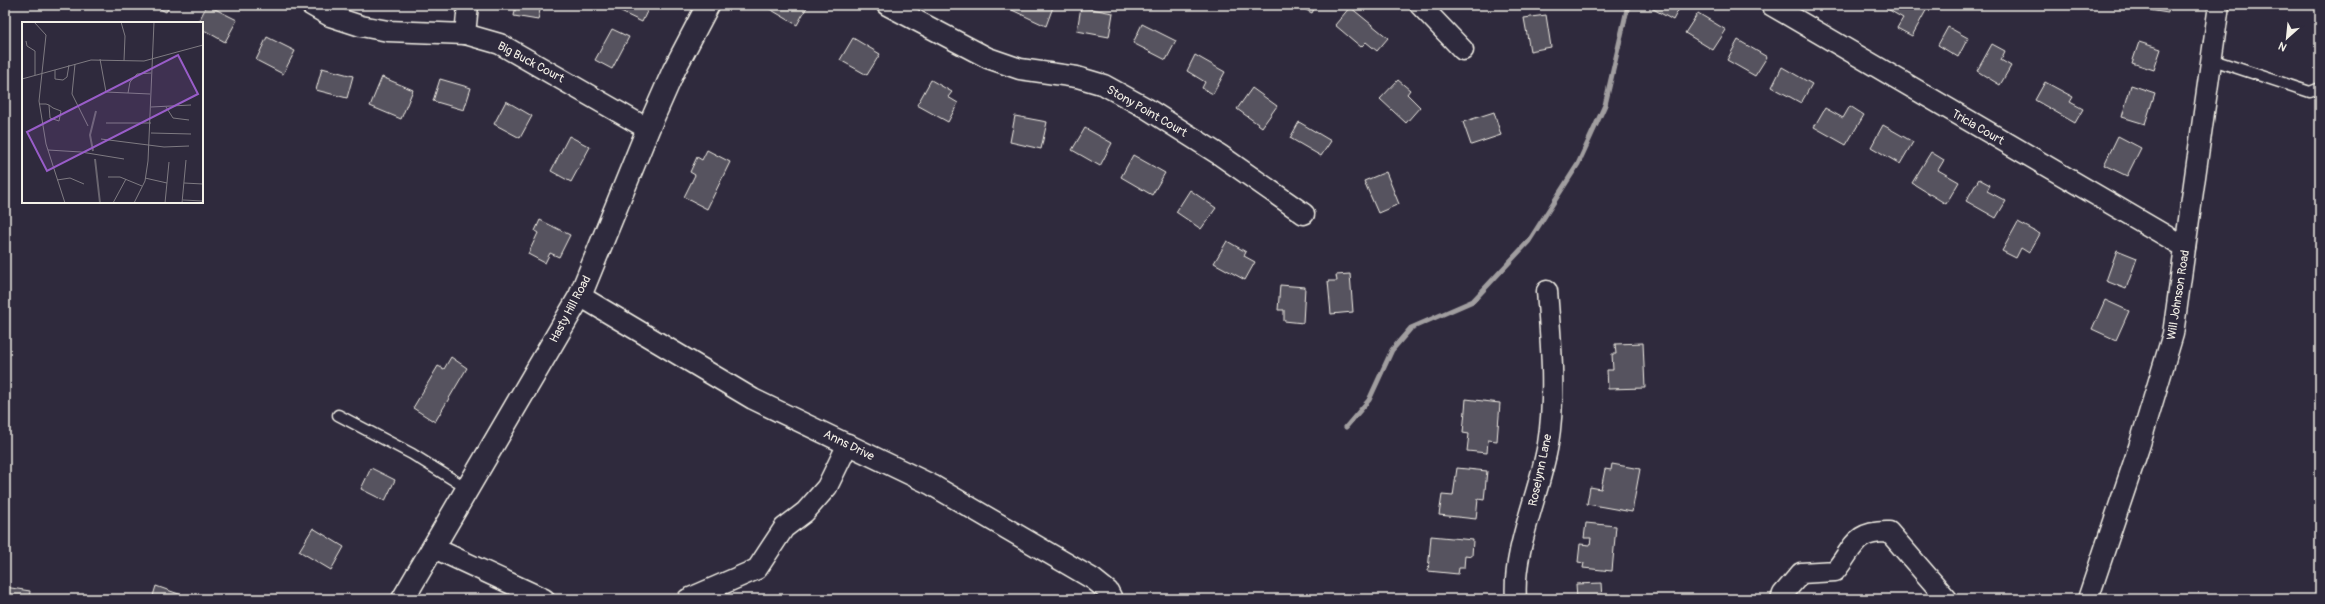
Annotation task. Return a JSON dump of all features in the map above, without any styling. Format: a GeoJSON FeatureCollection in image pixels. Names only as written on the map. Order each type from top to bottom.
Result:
{"type":"FeatureCollection","features":[{"type":"Feature","properties":{"kind":"street","name":"Big Buck Court"},"geometry":{"type":"LineString","coordinates":[[311,5],[330,16],[360,26],[388,31],[465,34],[500,44],[648,129]]}},
{"type":"Feature","properties":{"kind":"street"},"geometry":{"type":"LineString","coordinates":[[465,34],[468,5]]}},
{"type":"Feature","properties":{"kind":"street","name":"Hasty Hill Road"},"geometry":{"type":"LineString","coordinates":[[403,599],[580,296],[648,129],[674,70],[708,5]]}},
{"type":"Feature","properties":{"kind":"street","name":"Stony Point Court"},"geometry":{"type":"LineString","coordinates":[[887,5],[988,58],[1020,69],[1077,77],[1104,85],[1146,108],[1220,155],[1304,214]]}},
{"type":"Feature","properties":{"kind":"street"},"geometry":{"type":"LineString","coordinates":[[1420,5],[1463,50]]}},
{"type":"Feature","properties":{"kind":"street","name":"Tricia Court"},"geometry":{"type":"LineString","coordinates":[[1771,5],[2186,247]]}},
{"type":"Feature","properties":{"kind":"street","name":"Will Johnson Road"},"geometry":{"type":"LineString","coordinates":[[2088,599],[2139,447],[2173,334],[2186,247],[2210,59],[2219,5]]}},
{"type":"Feature","properties":{"kind":"street","name":"Roselynn Lane"},"geometry":{"type":"LineString","coordinates":[[1516,599],[1518,559],[1548,443],[1553,368],[1547,292]]}},
{"type":"Feature","properties":{"kind":"street","name":"Anns Drive"},"geometry":{"type":"LineString","coordinates":[[580,296],[753,399],[932,485],[1067,562],[1108,591],[1112,599]]}},
{"type":"Feature","properties":{"kind":"street"},"geometry":{"type":"LineString","coordinates":[[688,599],[757,569],[784,528],[805,512],[827,487],[848,444]]}},
{"type":"Feature","properties":{"kind":"street"},"geometry":{"type":"LineString","coordinates":[[1781,599],[1782,594],[1801,573],[1835,571],[1847,557],[1852,545],[1872,531],[1889,532],[1947,599]]}},
{"type":"Feature","properties":{"kind":"street"},"geometry":{"type":"LineString","coordinates":[[434,548],[544,599]]}},
{"type":"Feature","properties":{"kind":"lane"},"geometry":{"type":"LineString","coordinates":[[2210,59],[2310,92],[2320,88]]}},
{"type":"Feature","properties":{"kind":"lane"},"geometry":{"type":"LineString","coordinates":[[338,415],[412,454],[468,490]]}},
{"type":"Feature","properties":{"kind":"building"},"geometry":{"type":"Polygon","coordinates":[[[152,5],[170,5],[166,12],[152,5]]]}},
{"type":"Feature","properties":{"kind":"building"},"geometry":{"type":"Polygon","coordinates":[[[207,5],[237,20],[225,42],[203,30],[203,22],[198,22],[207,5]]]}},
{"type":"Feature","properties":{"kind":"building"},"geometry":{"type":"Polygon","coordinates":[[[516,5],[541,5],[538,20],[514,16],[516,5]]]}},
{"type":"Feature","properties":{"kind":"building"},"geometry":{"type":"Polygon","coordinates":[[[625,5],[650,5],[642,22],[621,12],[625,5]]]}},
{"type":"Feature","properties":{"kind":"building"},"geometry":{"type":"Polygon","coordinates":[[[763,5],[808,5],[797,25],[763,5]]]}},
{"type":"Feature","properties":{"kind":"building"},"geometry":{"type":"Polygon","coordinates":[[[1015,5],[1050,5],[1053,7],[1046,26],[1012,10],[1015,5]]]}},
{"type":"Feature","properties":{"kind":"building"},"geometry":{"type":"Polygon","coordinates":[[[1296,5],[1316,5],[1312,13],[1296,5]]]}},
{"type":"Feature","properties":{"kind":"building"},"geometry":{"type":"Polygon","coordinates":[[[1646,5],[1681,5],[1673,20],[1646,5]]]}},
{"type":"Feature","properties":{"kind":"building"},"geometry":{"type":"Polygon","coordinates":[[[1886,5],[1929,5],[1912,36],[1897,28],[1903,18],[1884,7],[1886,5]]]}},
{"type":"Feature","properties":{"kind":"building"},"geometry":{"type":"Polygon","coordinates":[[[2143,5],[2169,5],[2168,13],[2142,9],[2143,5]]]}},
{"type":"Feature","properties":{"kind":"building"},"geometry":{"type":"Polygon","coordinates":[[[1081,7],[1113,13],[1109,37],[1077,31],[1081,7]]]}},
{"type":"Feature","properties":{"kind":"building"},"geometry":{"type":"Polygon","coordinates":[[[1350,7],[1388,38],[1377,51],[1366,42],[1361,47],[1335,25],[1350,7]]]}},
{"type":"Feature","properties":{"kind":"building"},"geometry":{"type":"Polygon","coordinates":[[[1698,13],[1726,30],[1713,50],[1685,33],[1698,13]]]}},
{"type":"Feature","properties":{"kind":"building"},"geometry":{"type":"Polygon","coordinates":[[[1546,15],[1551,47],[1530,51],[1524,18],[1546,15]]]}},
{"type":"Feature","properties":{"kind":"building"},"geometry":{"type":"Polygon","coordinates":[[[1142,24],[1176,41],[1166,60],[1133,43],[1142,24]]]}},
{"type":"Feature","properties":{"kind":"building"},"geometry":{"type":"Polygon","coordinates":[[[1948,27],[1968,38],[1958,57],[1938,45],[1948,27]]]}},
{"type":"Feature","properties":{"kind":"building"},"geometry":{"type":"Polygon","coordinates":[[[612,29],[629,37],[612,69],[595,60],[612,29]]]}},
{"type":"Feature","properties":{"kind":"building"},"geometry":{"type":"Polygon","coordinates":[[[267,37],[295,51],[283,74],[256,60],[267,37]]]}},
{"type":"Feature","properties":{"kind":"building"},"geometry":{"type":"Polygon","coordinates":[[[853,38],[880,54],[867,75],[840,60],[853,38]]]}},
{"type":"Feature","properties":{"kind":"building"},"geometry":{"type":"Polygon","coordinates":[[[1738,40],[1767,57],[1755,76],[1727,60],[1738,40]]]}},
{"type":"Feature","properties":{"kind":"building"},"geometry":{"type":"Polygon","coordinates":[[[2139,42],[2161,49],[2154,70],[2132,63],[2139,42]]]}},
{"type":"Feature","properties":{"kind":"building"},"geometry":{"type":"Polygon","coordinates":[[[1992,44],[2005,51],[2001,60],[2011,66],[2000,85],[1977,71],[1992,44]]]}},
{"type":"Feature","properties":{"kind":"building"},"geometry":{"type":"Polygon","coordinates":[[[1195,55],[1225,72],[1213,94],[1202,88],[1205,82],[1187,71],[1195,55]]]}},
{"type":"Feature","properties":{"kind":"building"},"geometry":{"type":"Polygon","coordinates":[[[1782,67],[1812,84],[1801,103],[1772,87],[1782,67]]]}},
{"type":"Feature","properties":{"kind":"building"},"geometry":{"type":"Polygon","coordinates":[[[322,68],[353,76],[347,98],[316,90],[322,68]]]}},
{"type":"Feature","properties":{"kind":"building"},"geometry":{"type":"Polygon","coordinates":[[[382,77],[413,90],[401,119],[370,106],[382,77]]]}},
{"type":"Feature","properties":{"kind":"building"},"geometry":{"type":"Polygon","coordinates":[[[440,79],[471,88],[464,110],[433,101],[440,79]]]}},
{"type":"Feature","properties":{"kind":"building"},"geometry":{"type":"Polygon","coordinates":[[[931,80],[952,92],[948,97],[958,103],[948,122],[917,105],[931,80]]]}},
{"type":"Feature","properties":{"kind":"building"},"geometry":{"type":"Polygon","coordinates":[[[1398,80],[1410,90],[1407,94],[1420,107],[1406,123],[1380,99],[1398,80]]]}},
{"type":"Feature","properties":{"kind":"building"},"geometry":{"type":"Polygon","coordinates":[[[2045,82],[2073,97],[2070,102],[2083,109],[2075,123],[2035,100],[2045,82]]]}},
{"type":"Feature","properties":{"kind":"building"},"geometry":{"type":"Polygon","coordinates":[[[2131,85],[2155,93],[2145,124],[2122,117],[2131,85]]]}},
{"type":"Feature","properties":{"kind":"building"},"geometry":{"type":"Polygon","coordinates":[[[1252,88],[1277,106],[1262,127],[1237,109],[1252,88]]]}},
{"type":"Feature","properties":{"kind":"building"},"geometry":{"type":"Polygon","coordinates":[[[506,101],[532,116],[520,138],[494,124],[506,101]]]}},
{"type":"Feature","properties":{"kind":"building"},"geometry":{"type":"Polygon","coordinates":[[[1850,106],[1864,115],[1846,145],[1814,127],[1825,108],[1843,118],[1850,106]]]}},
{"type":"Feature","properties":{"kind":"building"},"geometry":{"type":"Polygon","coordinates":[[[1494,112],[1501,135],[1471,145],[1463,122],[1494,112]]]}},
{"type":"Feature","properties":{"kind":"building"},"geometry":{"type":"Polygon","coordinates":[[[1015,116],[1047,122],[1041,149],[1010,142],[1015,116]]]}},
{"type":"Feature","properties":{"kind":"building"},"geometry":{"type":"Polygon","coordinates":[[[1299,122],[1331,141],[1321,156],[1290,138],[1299,122]]]}},
{"type":"Feature","properties":{"kind":"building"},"geometry":{"type":"Polygon","coordinates":[[[1883,125],[1913,142],[1900,164],[1871,147],[1883,125]]]}},
{"type":"Feature","properties":{"kind":"building"},"geometry":{"type":"Polygon","coordinates":[[[1085,128],[1112,143],[1100,166],[1072,150],[1085,128]]]}},
{"type":"Feature","properties":{"kind":"building"},"geometry":{"type":"Polygon","coordinates":[[[569,136],[590,147],[571,182],[551,171],[569,136]]]}},
{"type":"Feature","properties":{"kind":"building"},"geometry":{"type":"Polygon","coordinates":[[[2118,136],[2141,148],[2127,176],[2104,165],[2118,136]]]}},
{"type":"Feature","properties":{"kind":"building"},"geometry":{"type":"Polygon","coordinates":[[[707,150],[730,162],[707,209],[684,197],[695,175],[690,172],[697,157],[702,160],[707,150]]]}},
{"type":"Feature","properties":{"kind":"building"},"geometry":{"type":"Polygon","coordinates":[[[1931,152],[1944,160],[1938,170],[1959,182],[1946,204],[1912,183],[1931,152]]]}},
{"type":"Feature","properties":{"kind":"building"},"geometry":{"type":"Polygon","coordinates":[[[1133,155],[1165,173],[1152,195],[1121,177],[1133,155]]]}},
{"type":"Feature","properties":{"kind":"building"},"geometry":{"type":"Polygon","coordinates":[[[1386,172],[1399,204],[1378,213],[1364,181],[1386,172]]]}},
{"type":"Feature","properties":{"kind":"building"},"geometry":{"type":"Polygon","coordinates":[[[1979,179],[1990,185],[1987,191],[2006,201],[1996,218],[1966,201],[1979,179]]]}},
{"type":"Feature","properties":{"kind":"building"},"geometry":{"type":"Polygon","coordinates":[[[1190,190],[1216,208],[1201,229],[1176,212],[1190,190]]]}},
{"type":"Feature","properties":{"kind":"building"},"geometry":{"type":"Polygon","coordinates":[[[540,220],[570,235],[559,257],[550,253],[545,263],[528,254],[538,233],[535,231],[540,220]]]}},
{"type":"Feature","properties":{"kind":"building"},"geometry":{"type":"Polygon","coordinates":[[[2018,222],[2040,234],[2029,253],[2021,248],[2016,258],[2002,251],[2018,222]]]}},
{"type":"Feature","properties":{"kind":"building"},"geometry":{"type":"Polygon","coordinates":[[[1227,241],[1246,252],[1244,256],[1255,262],[1245,280],[1214,263],[1227,241]]]}},
{"type":"Feature","properties":{"kind":"building"},"geometry":{"type":"Polygon","coordinates":[[[2117,250],[2137,258],[2126,289],[2106,281],[2117,250]]]}},
{"type":"Feature","properties":{"kind":"building"},"geometry":{"type":"Polygon","coordinates":[[[1350,274],[1353,312],[1331,314],[1328,281],[1337,281],[1336,275],[1350,274]]]}},
{"type":"Feature","properties":{"kind":"building"},"geometry":{"type":"Polygon","coordinates":[[[1280,285],[1305,287],[1303,323],[1284,321],[1284,310],[1278,310],[1280,285]]]}},
{"type":"Feature","properties":{"kind":"building"},"geometry":{"type":"Polygon","coordinates":[[[2105,300],[2129,311],[2116,340],[2092,329],[2105,300]]]}},
{"type":"Feature","properties":{"kind":"building"},"geometry":{"type":"Polygon","coordinates":[[[1643,343],[1645,388],[1608,389],[1607,370],[1613,370],[1612,354],[1616,354],[1615,344],[1643,343]]]}},
{"type":"Feature","properties":{"kind":"building"},"geometry":{"type":"Polygon","coordinates":[[[451,357],[467,368],[435,422],[413,408],[438,366],[444,369],[451,357]]]}},
{"type":"Feature","properties":{"kind":"building"},"geometry":{"type":"Polygon","coordinates":[[[1466,399],[1500,403],[1497,441],[1488,440],[1487,453],[1467,451],[1469,434],[1463,433],[1466,399]]]}},
{"type":"Feature","properties":{"kind":"building"},"geometry":{"type":"Polygon","coordinates":[[[1612,464],[1640,469],[1632,512],[1587,504],[1590,487],[1601,489],[1605,469],[1611,470],[1612,464]]]}},
{"type":"Feature","properties":{"kind":"building"},"geometry":{"type":"Polygon","coordinates":[[[371,468],[395,480],[385,501],[361,489],[371,468]]]}},
{"type":"Feature","properties":{"kind":"building"},"geometry":{"type":"Polygon","coordinates":[[[1457,468],[1487,471],[1484,500],[1478,499],[1476,519],[1439,515],[1442,495],[1453,496],[1457,468]]]}},
{"type":"Feature","properties":{"kind":"building"},"geometry":{"type":"Polygon","coordinates":[[[1586,523],[1616,526],[1612,571],[1583,568],[1584,563],[1578,562],[1580,544],[1590,545],[1591,538],[1584,538],[1586,523]]]}},
{"type":"Feature","properties":{"kind":"building"},"geometry":{"type":"Polygon","coordinates":[[[313,528],[344,547],[331,570],[299,551],[313,528]]]}},
{"type":"Feature","properties":{"kind":"building"},"geometry":{"type":"Polygon","coordinates":[[[1431,536],[1473,540],[1472,556],[1465,555],[1464,568],[1459,568],[1458,574],[1428,571],[1431,536]]]}},
{"type":"Feature","properties":{"kind":"building"},"geometry":{"type":"Polygon","coordinates":[[[1601,583],[1602,599],[1577,599],[1576,584],[1601,583]]]}},
{"type":"Feature","properties":{"kind":"building"},"geometry":{"type":"Polygon","coordinates":[[[156,586],[193,599],[152,599],[156,586]]]}},
{"type":"Feature","properties":{"kind":"building"},"geometry":{"type":"Polygon","coordinates":[[[5,587],[30,591],[29,599],[5,599],[5,587]]]}},
{"type":"Feature","properties":{"kind":"building"},"geometry":{"type":"Polygon","coordinates":[[[1466,596],[1467,599],[1440,599],[1440,597],[1466,596]]]}},
{"type":"Feature","properties":{"kind":"waterway"},"geometry":{"type":"LineString","coordinates":[[1346,427],[1369,400],[1392,350],[1411,328],[1473,301],[1529,241],[1578,164],[1605,105],[1628,5]]}}]}
